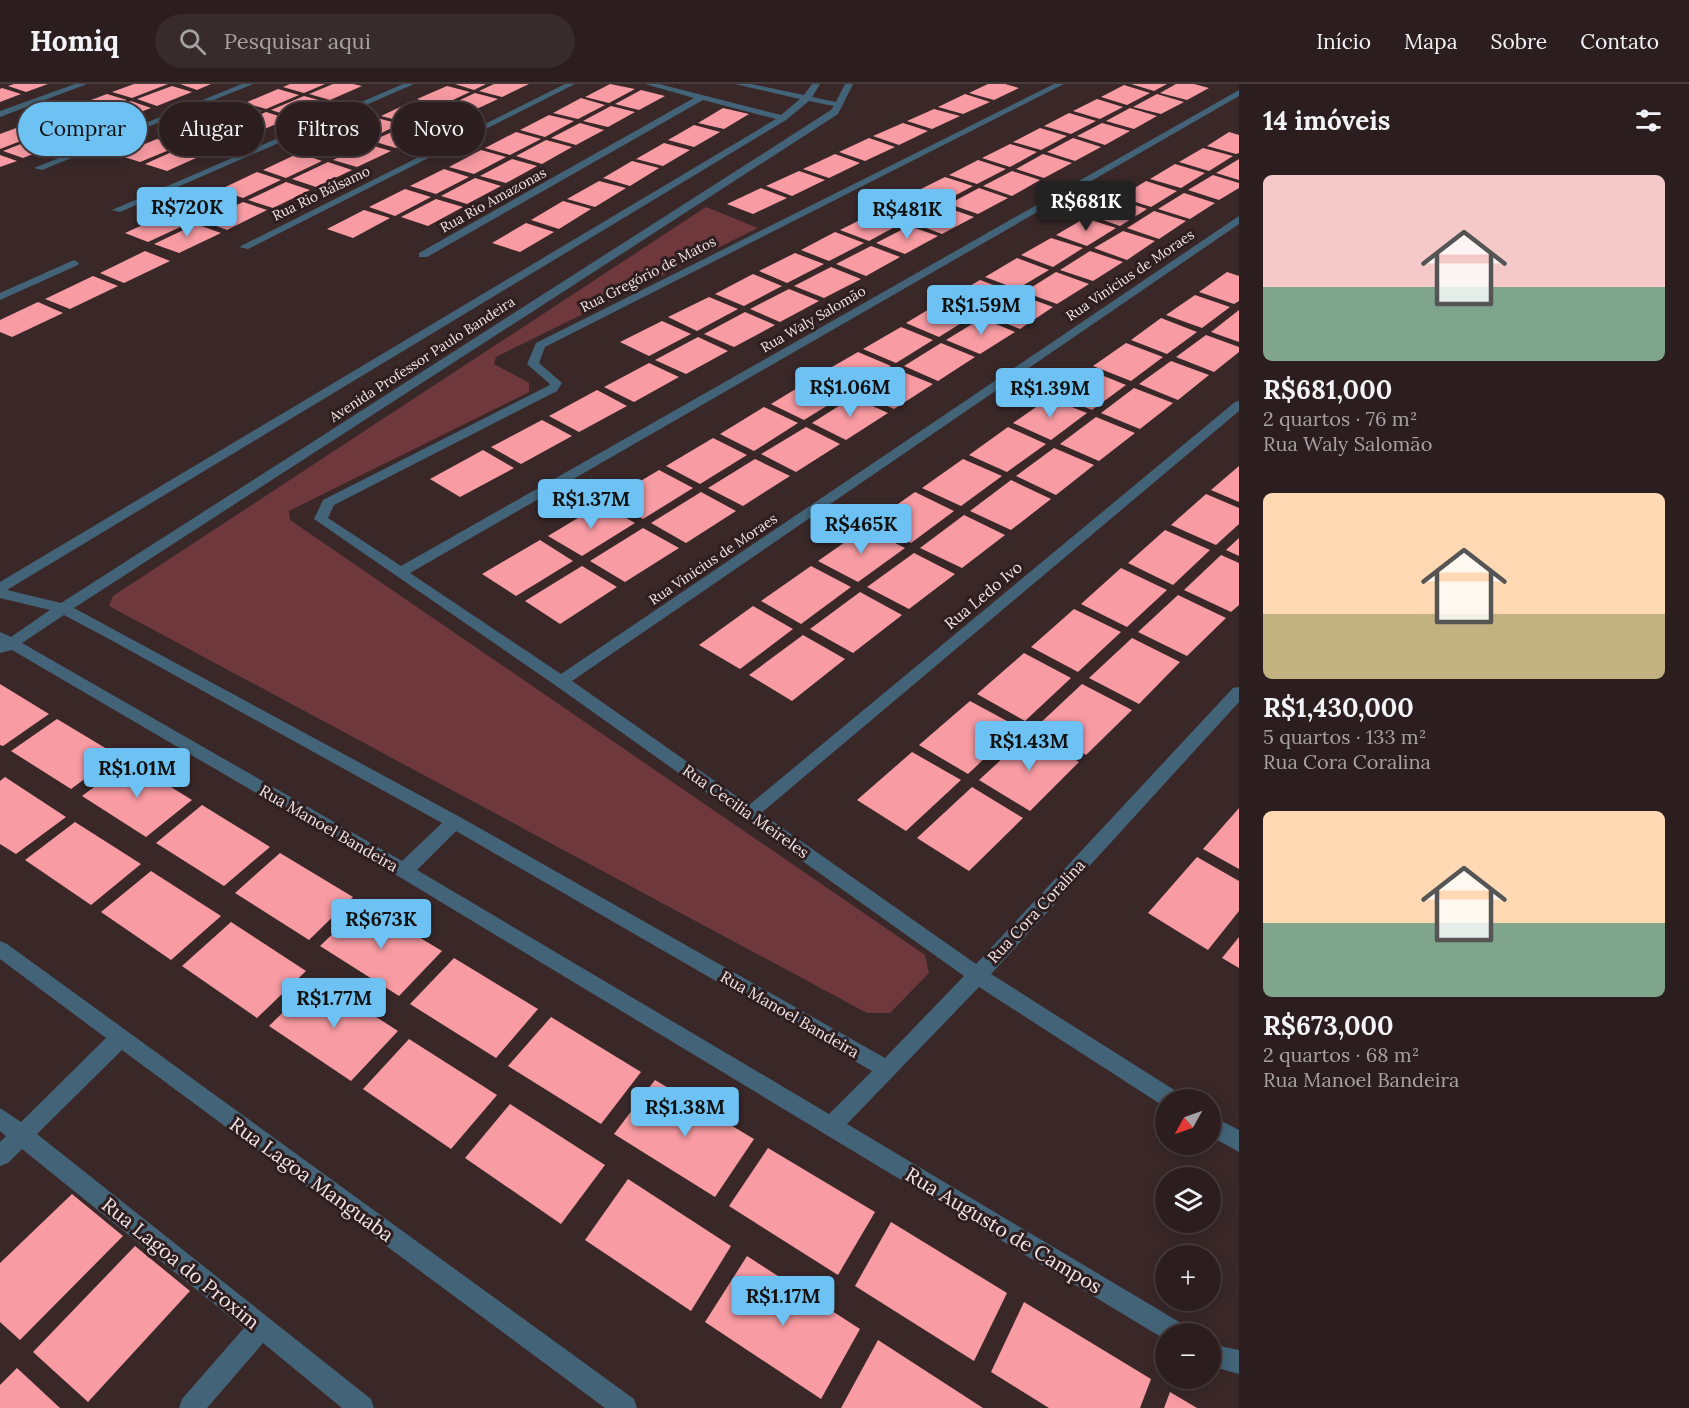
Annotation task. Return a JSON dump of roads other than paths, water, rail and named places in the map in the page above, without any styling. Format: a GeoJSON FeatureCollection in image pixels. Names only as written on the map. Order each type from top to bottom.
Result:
{"type":"FeatureCollection","features":[{"type":"Feature","properties":{"kind":"street"},"geometry":{"type":"LineString","coordinates":[[0,114],[83,84]]}},
{"type":"Feature","properties":{"kind":"street"},"geometry":{"type":"LineString","coordinates":[[39,168],[249,84]]}},
{"type":"Feature","properties":{"kind":"street"},"geometry":{"type":"LineString","coordinates":[[117,210],[410,84]]}},
{"type":"Feature","properties":{"kind":"street","name":"Rua Rio Bálsamo"},"geometry":{"type":"LineString","coordinates":[[244,247],[571,84]]}},
{"type":"Feature","properties":{"kind":"street"},"geometry":{"type":"LineString","coordinates":[[649,84],[783,118]]}},
{"type":"Feature","properties":{"kind":"street"},"geometry":{"type":"LineString","coordinates":[[739,84],[840,105]]}},
{"type":"Feature","properties":{"kind":"street"},"geometry":{"type":"LineString","coordinates":[[0,588],[783,118],[806,99],[816,84]]}},
{"type":"Feature","properties":{"kind":"street","name":"Avenida Professor Paulo Bandeira"},"geometry":{"type":"LineString","coordinates":[[3,645],[835,112],[849,84]]}},
{"type":"Feature","properties":{"kind":"street","name":"Rua Gregório de Matos"},"geometry":{"type":"LineString","coordinates":[[321,519],[328,503],[553,388],[556,383],[533,364],[540,345],[1060,84]]}},
{"type":"Feature","properties":{"kind":"street","name":"Rua Waly Salomão"},"geometry":{"type":"LineString","coordinates":[[401,572],[1239,93]]}},
{"type":"Feature","properties":{"kind":"street","name":"Rua Rio Amazonas"},"geometry":{"type":"LineString","coordinates":[[423,255],[702,97]]}},
{"type":"Feature","properties":{"kind":"street","name":"Rua Vinicius de Moraes"},"geometry":{"type":"LineString","coordinates":[[561,681],[1239,219]]}},
{"type":"Feature","properties":{"kind":"street"},"geometry":{"type":"LineString","coordinates":[[0,297],[74,263]]}},
{"type":"Feature","properties":{"kind":"street","name":"Rua Ledo Ivo"},"geometry":{"type":"LineString","coordinates":[[750,813],[1239,405]]}},
{"type":"Feature","properties":{"kind":"street","name":"Rua Cecilia Meireles"},"geometry":{"type":"LineString","coordinates":[[321,519],[561,681],[977,975],[1155,1089]]}},
{"type":"Feature","properties":{"kind":"street","name":"Rua Manoel Bandeira"},"geometry":{"type":"LineString","coordinates":[[0,593],[63,608],[454,822],[888,1070]]}},
{"type":"Feature","properties":{"kind":"street","name":"Rua Manoel Bandeira"},"geometry":{"type":"LineString","coordinates":[[3,645],[404,871],[830,1127]]}},
{"type":"Feature","properties":{"kind":"street","name":"Rua Cora Coralina"},"geometry":{"type":"LineString","coordinates":[[830,1127],[888,1070],[1239,692]]}},
{"type":"Feature","properties":{"kind":"street"},"geometry":{"type":"LineString","coordinates":[[404,871],[454,822]]}},
{"type":"Feature","properties":{"kind":"street","name":"Rua Lagoa Manguaba"},"geometry":{"type":"LineString","coordinates":[[0,949],[625,1408]]}},
{"type":"Feature","properties":{"kind":"street"},"geometry":{"type":"LineString","coordinates":[[0,1156],[120,1038]]}},
{"type":"Feature","properties":{"kind":"street","name":"Rua Lagoa do Proxim"},"geometry":{"type":"LineString","coordinates":[[0,1118],[362,1408]]}},
{"type":"Feature","properties":{"kind":"street","name":"Rua Augusto de Campos"},"geometry":{"type":"LineString","coordinates":[[830,1127],[1160,1323]]}},
{"type":"Feature","properties":{"kind":"street"},"geometry":{"type":"LineString","coordinates":[[1221,1131],[1239,1142]]}},
{"type":"Feature","properties":{"kind":"street"},"geometry":{"type":"LineString","coordinates":[[191,1408],[261,1327]]}},
{"type":"Feature","properties":{"kind":"street"},"geometry":{"type":"LineString","coordinates":[[1221,1359],[1239,1362]]}}]}
